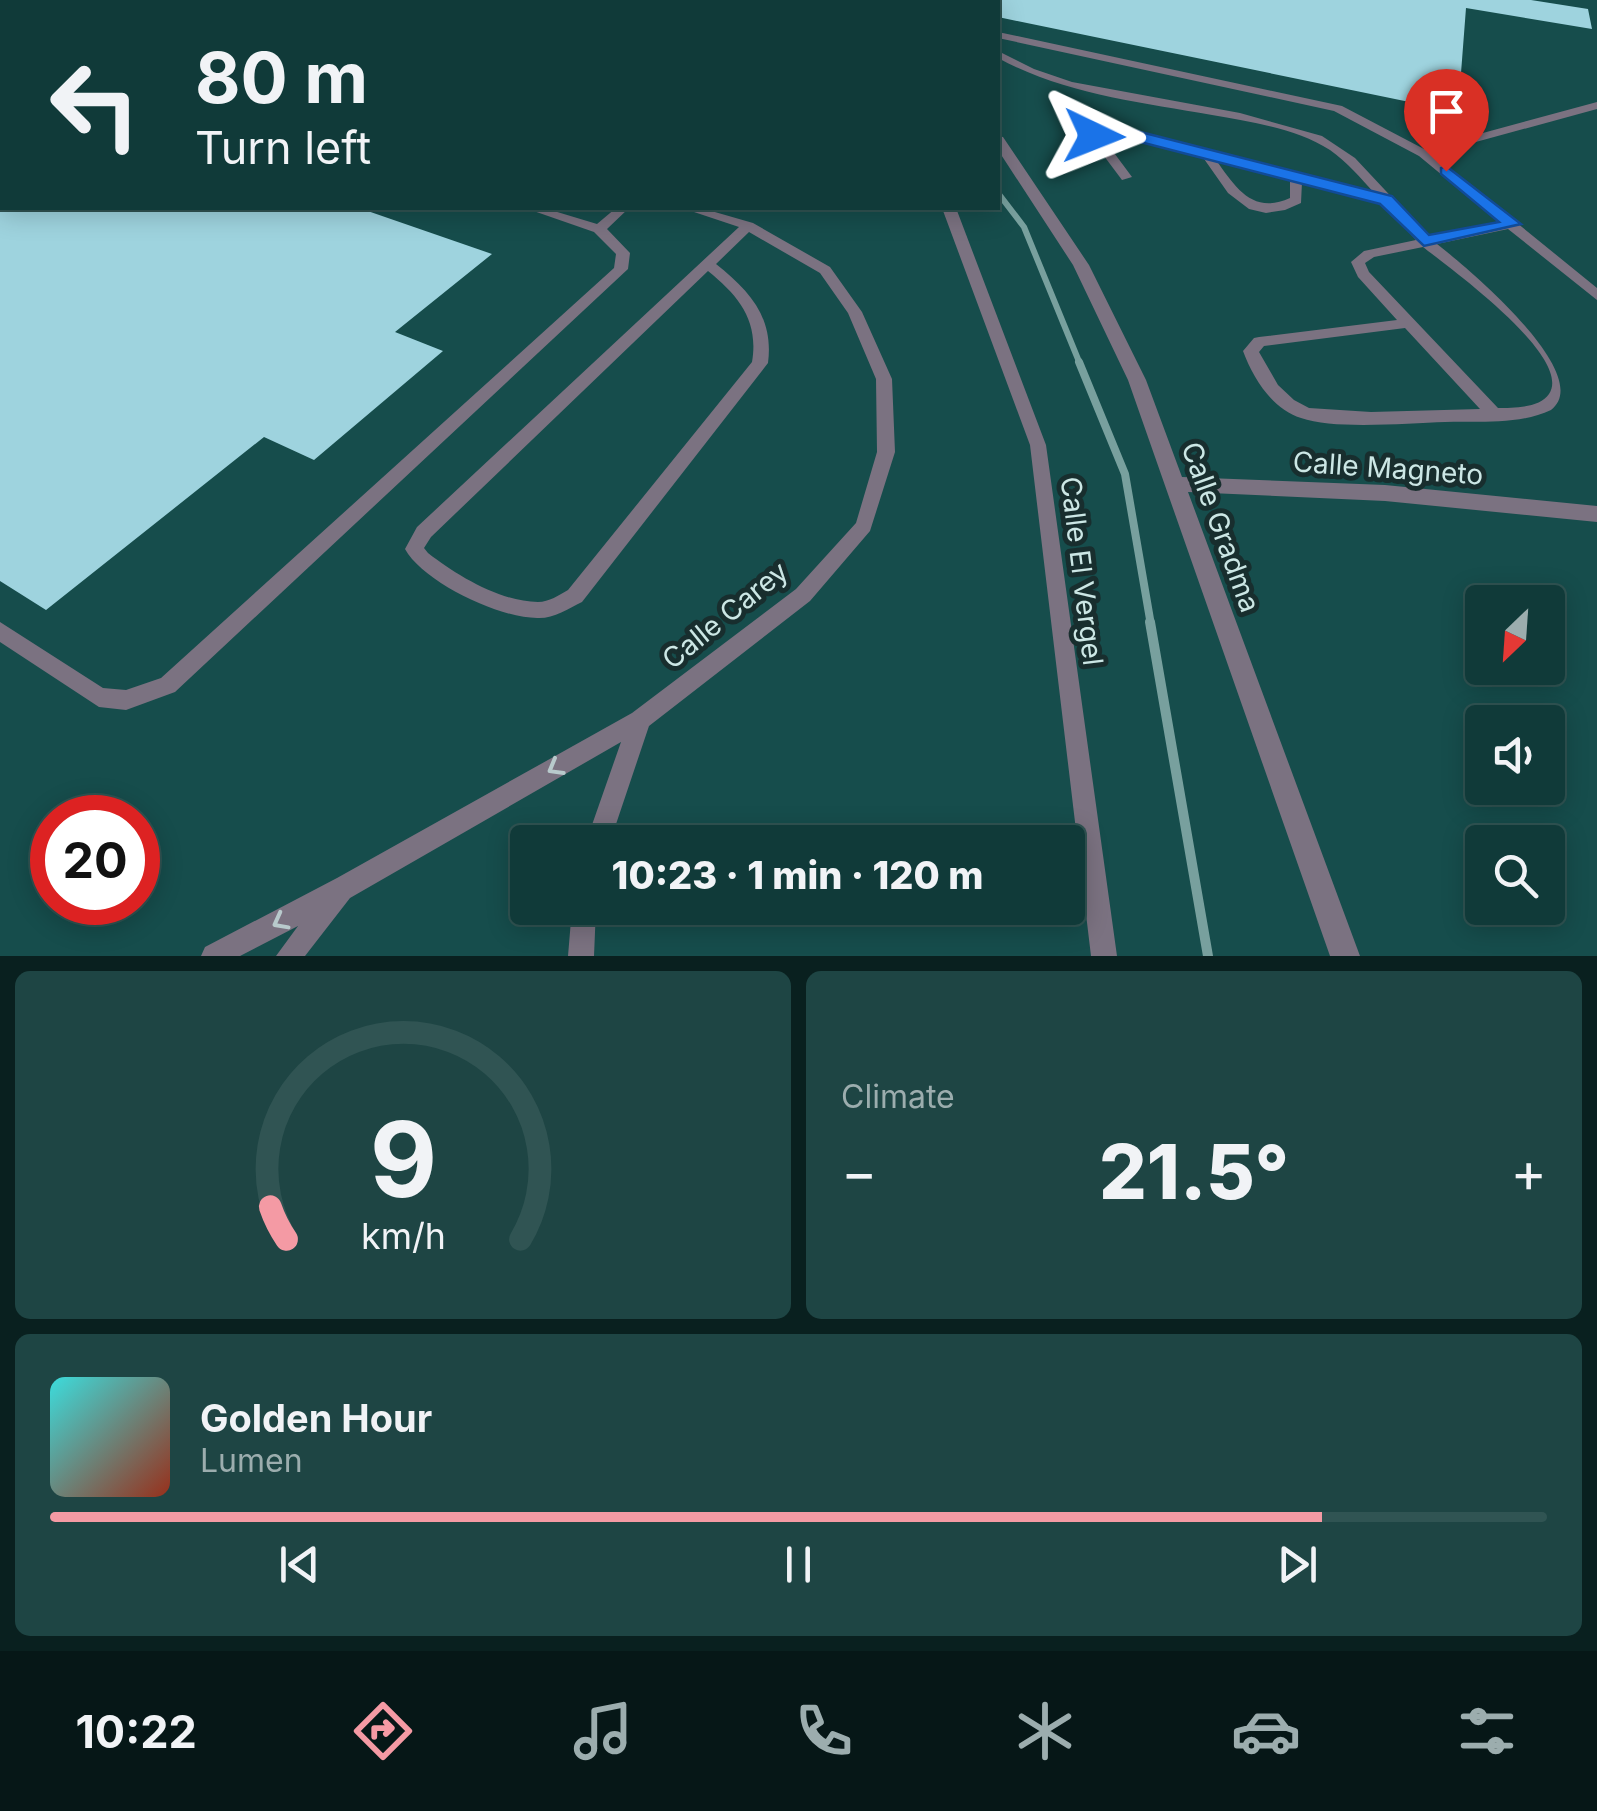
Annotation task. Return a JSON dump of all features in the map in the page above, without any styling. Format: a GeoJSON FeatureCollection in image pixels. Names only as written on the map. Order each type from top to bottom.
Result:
{"type":"FeatureCollection","features":[{"type":"Feature","properties":{"kind":"street","name":"Calle Gradma"},"geometry":{"type":"LineString","coordinates":[[1000,143],[1047,208],[1089,281],[1137,380],[1345,956]]}},
{"type":"Feature","properties":{"kind":"street","name":"Calle Magneto"},"geometry":{"type":"LineString","coordinates":[[1174,484],[1385,493],[1597,514]]}},
{"type":"Feature","properties":{"kind":"lane"},"geometry":{"type":"LineString","coordinates":[[1000,36],[1296,98],[1366,120],[1422,154],[1597,295]]}},
{"type":"Feature","properties":{"kind":"lane"},"geometry":{"type":"LineString","coordinates":[[1000,55],[1056,80],[1288,129],[1332,147],[1424,241],[1523,324],[1552,362],[1562,385],[1558,397],[1549,406],[1494,414],[1306,414],[1288,408],[1255,364],[1251,351],[1259,342],[1408,322]]}},
{"type":"Feature","properties":{"kind":"lane"},"geometry":{"type":"LineString","coordinates":[[1288,129],[1296,98]]}},
{"type":"Feature","properties":{"kind":"lane"},"geometry":{"type":"LineString","coordinates":[[1422,154],[1597,105]]}},
{"type":"Feature","properties":{"kind":"lane"},"geometry":{"type":"LineString","coordinates":[[1126,177],[1094,136],[1121,132],[1386,200]]}},
{"type":"Feature","properties":{"kind":"lane"},"geometry":{"type":"LineString","coordinates":[[1206,154],[1235,197],[1265,209],[1296,200],[1296,177]]}},
{"type":"Feature","properties":{"kind":"lane"},"geometry":{"type":"LineString","coordinates":[[0,631],[99,698],[126,700],[168,685],[621,269],[623,253],[599,229],[538,210]]}},
{"type":"Feature","properties":{"kind":"lane"},"geometry":{"type":"LineString","coordinates":[[599,229],[622,210]]}},
{"type":"Feature","properties":{"kind":"lane","name":"Calle Carey"},"geometry":{"type":"LineString","coordinates":[[214,956],[346,887],[640,720],[803,595],[864,526],[886,452],[884,379],[855,312],[825,270],[748,226],[696,210]]}},
{"type":"Feature","properties":{"kind":"lane","name":"Calle El Vergel"},"geometry":{"type":"LineString","coordinates":[[950,210],[1038,445],[1104,956]]}},
{"type":"Feature","properties":{"kind":"lane"},"geometry":{"type":"LineString","coordinates":[[1494,414],[1363,274],[1358,262],[1369,254],[1512,224]]}},
{"type":"Feature","properties":{"kind":"lane"},"geometry":{"type":"LineString","coordinates":[[708,264],[739,288],[763,324],[760,363],[575,596],[536,611],[472,589],[418,560],[414,549],[424,532],[748,226]]}},
{"type":"Feature","properties":{"kind":"lane"},"geometry":{"type":"LineString","coordinates":[[604,825],[640,720]]}},
{"type":"Feature","properties":{"kind":"lane"},"geometry":{"type":"LineString","coordinates":[[290,956],[346,887]]}},
{"type":"Feature","properties":{"kind":"lane"},"geometry":{"type":"LineString","coordinates":[[580,956],[583,925]]}},
{"type":"Feature","properties":{"kind":"building"},"geometry":{"type":"Polygon","coordinates":[[[1000,0],[1531,0],[1588,9],[1592,29],[1466,8],[1458,112],[1000,17],[1000,0]]]}},
{"type":"Feature","properties":{"kind":"building"},"geometry":{"type":"Polygon","coordinates":[[[0,210],[365,210],[492,254],[395,332],[443,351],[314,460],[264,437],[46,610],[0,581],[0,210]]]}},
{"type":"Feature","properties":{"kind":"railway"},"geometry":{"type":"LineString","coordinates":[[1000,196],[1024,227],[1080,364]]}},
{"type":"Feature","properties":{"kind":"railway"},"geometry":{"type":"LineString","coordinates":[[1079,362],[1125,474],[1151,625]]}},
{"type":"Feature","properties":{"kind":"railway"},"geometry":{"type":"LineString","coordinates":[[1150,622],[1208,956]]}},
{"type":"Feature","properties":{"kind":"route"},"geometry":{"type":"LineString","coordinates":[[1094,136],[1121,132],[1386,200],[1424,241],[1512,224],[1446,171]]}}]}
